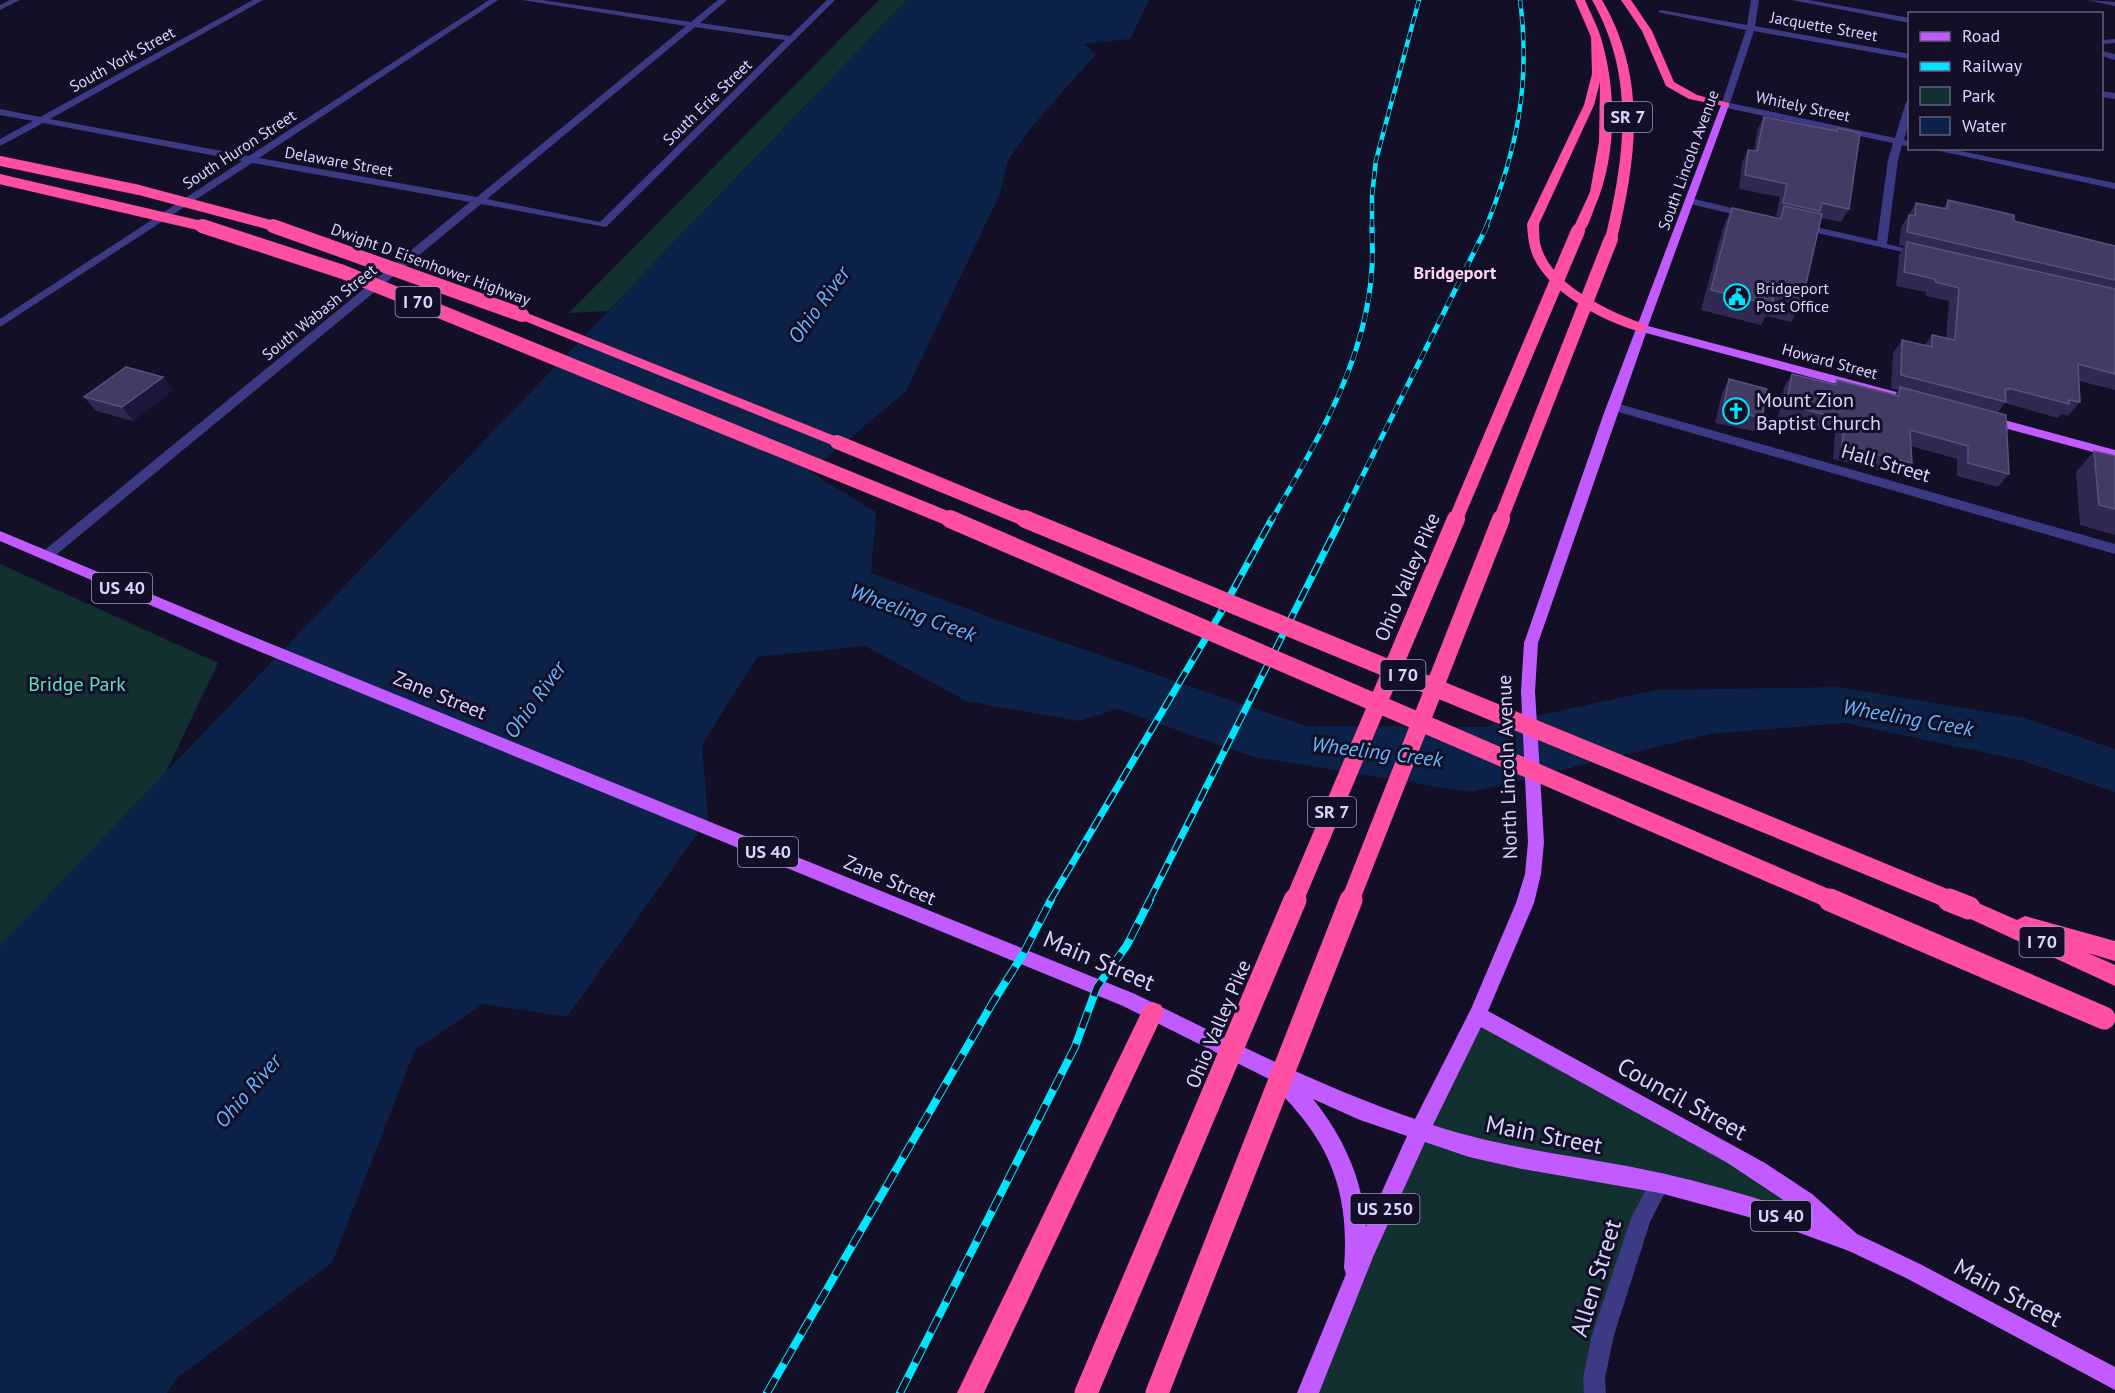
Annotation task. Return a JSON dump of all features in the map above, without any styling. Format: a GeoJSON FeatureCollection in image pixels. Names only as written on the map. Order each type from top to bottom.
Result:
{"type":"FeatureCollection","features":[{"type":"Feature","properties":{"kind":"highway","name":"Ohio Valley Pike"},"geometry":{"type":"LineString","coordinates":[[1086,1393],[1596,192],[1605,142],[1606,86],[1596,37],[1580,0]]}},
{"type":"Feature","properties":{"kind":"highway","name":"SR 7"},"geometry":{"type":"LineString","coordinates":[[1157,1393],[1611,239],[1622,198],[1629,147],[1628,89],[1617,38],[1597,0]]}},
{"type":"Feature","properties":{"kind":"highway"},"geometry":{"type":"LineString","coordinates":[[1626,0],[1647,31],[1670,84],[1693,96],[1725,105]]}},
{"type":"Feature","properties":{"kind":"highway"},"geometry":{"type":"LineString","coordinates":[[1596,37],[1597,74],[1589,105],[1533,224],[1534,243],[1543,264],[1565,287],[1596,310],[1641,328]]}},
{"type":"Feature","properties":{"kind":"highway","name":"Dwight D Eisenhower Highway"},"geometry":{"type":"LineString","coordinates":[[0,161],[139,190],[277,227],[522,315],[837,442],[1969,908]]}},
{"type":"Feature","properties":{"kind":"highway","name":"Dwight D Eisenhower Highway"},"geometry":{"type":"LineString","coordinates":[[0,179],[196,224],[342,272],[823,466],[2111,1021]]}},
{"type":"Feature","properties":{"kind":"highway"},"geometry":{"type":"LineString","coordinates":[[1969,908],[2115,951]]}},
{"type":"Feature","properties":{"kind":"highway","name":"I 70"},"geometry":{"type":"LineString","coordinates":[[1969,908],[2115,976]]}},
{"type":"Feature","properties":{"kind":"highway"},"geometry":{"type":"LineString","coordinates":[[970,1393],[1153,1012]]}},
{"type":"Feature","properties":{"kind":"main road","name":"South Lincoln Avenue"},"geometry":{"type":"LineString","coordinates":[[1641,328],[1725,105]]}},
{"type":"Feature","properties":{"kind":"main road","name":"Howard Street"},"geometry":{"type":"LineString","coordinates":[[1641,328],[1907,398]]}},
{"type":"Feature","properties":{"kind":"main road","name":"North Lincoln Avenue"},"geometry":{"type":"LineString","coordinates":[[1308,1393],[1351,1286],[1419,1132],[1477,1016],[1525,903],[1533,874],[1536,842],[1528,667],[1535,626],[1641,328]]}},
{"type":"Feature","properties":{"kind":"main road"},"geometry":{"type":"LineString","coordinates":[[1976,417],[2115,454]]}},
{"type":"Feature","properties":{"kind":"main road","name":"Zane Street"},"geometry":{"type":"LineString","coordinates":[[0,536],[244,639],[572,771],[964,934]]}},
{"type":"Feature","properties":{"kind":"main road","name":"Main Street"},"geometry":{"type":"LineString","coordinates":[[964,934],[1153,1012],[1270,1071],[1360,1110],[1419,1132],[1469,1147],[1522,1159],[1660,1183],[1778,1215],[1853,1242],[1913,1271],[2115,1379]]}},
{"type":"Feature","properties":{"kind":"main road","name":"Council Street"},"geometry":{"type":"LineString","coordinates":[[1477,1016],[1717,1146],[1787,1187],[1826,1217],[1853,1242]]}},
{"type":"Feature","properties":{"kind":"main road"},"geometry":{"type":"LineString","coordinates":[[1270,1071],[1295,1093],[1322,1126],[1336,1149],[1346,1173],[1353,1200],[1355,1231],[1351,1286]]}},
{"type":"Feature","properties":{"kind":"street"},"geometry":{"type":"LineString","coordinates":[[0,8],[16,0]]}},
{"type":"Feature","properties":{"kind":"street","name":"South York Street"},"geometry":{"type":"LineString","coordinates":[[0,143],[259,0]]}},
{"type":"Feature","properties":{"kind":"street","name":"South Huron Street"},"geometry":{"type":"LineString","coordinates":[[0,324],[494,0]]}},
{"type":"Feature","properties":{"kind":"street"},"geometry":{"type":"LineString","coordinates":[[526,0],[792,39]]}},
{"type":"Feature","properties":{"kind":"street","name":"South Wabash Street"},"geometry":{"type":"LineString","coordinates":[[46,556],[723,0]]}},
{"type":"Feature","properties":{"kind":"street","name":"South Erie Street"},"geometry":{"type":"LineString","coordinates":[[602,225],[831,0]]}},
{"type":"Feature","properties":{"kind":"street","name":"South Lincoln Avenue"},"geometry":{"type":"LineString","coordinates":[[1725,105],[1750,28],[1755,0]]}},
{"type":"Feature","properties":{"kind":"street"},"geometry":{"type":"LineString","coordinates":[[1796,0],[1908,21]]}},
{"type":"Feature","properties":{"kind":"street"},"geometry":{"type":"LineString","coordinates":[[2091,0],[2115,4]]}},
{"type":"Feature","properties":{"kind":"street","name":"Jacquette Street"},"geometry":{"type":"LineString","coordinates":[[1661,12],[1908,57]]}},
{"type":"Feature","properties":{"kind":"street","name":"Whitely Street"},"geometry":{"type":"LineString","coordinates":[[1725,105],[1908,144]]}},
{"type":"Feature","properties":{"kind":"street"},"geometry":{"type":"LineString","coordinates":[[1881,245],[1893,160],[1908,109]]}},
{"type":"Feature","properties":{"kind":"street","name":"Delaware Street"},"geometry":{"type":"LineString","coordinates":[[0,112],[602,225]]}},
{"type":"Feature","properties":{"kind":"street"},"geometry":{"type":"LineString","coordinates":[[1940,150],[2115,186]]}},
{"type":"Feature","properties":{"kind":"street"},"geometry":{"type":"LineString","coordinates":[[1690,201],[1758,217]]}},
{"type":"Feature","properties":{"kind":"street"},"geometry":{"type":"LineString","coordinates":[[1792,225],[1928,256]]}},
{"type":"Feature","properties":{"kind":"street","name":"Hall Street"},"geometry":{"type":"LineString","coordinates":[[1612,406],[2115,549]]}},
{"type":"Feature","properties":{"kind":"street","name":"Allen Street"},"geometry":{"type":"LineString","coordinates":[[1595,1393],[1594,1378],[1603,1335],[1641,1218],[1660,1183]]}},
{"type":"Feature","properties":{"kind":"green space"},"geometry":{"type":"Polygon","coordinates":[[[879,0],[907,0],[608,311],[569,313],[879,0]]]}},
{"type":"Feature","properties":{"kind":"green space","name":"Bridge Park"},"geometry":{"type":"Polygon","coordinates":[[[0,564],[218,663],[166,772],[0,949],[0,564]]]}},
{"type":"Feature","properties":{"kind":"green space"},"geometry":{"type":"Polygon","coordinates":[[[1477,1015],[1717,1146],[1853,1242],[1661,1183],[1595,1393],[1308,1393],[1477,1015]]]}},
{"type":"Feature","properties":{"kind":"water"},"geometry":{"type":"Polygon","coordinates":[[[907,0],[1149,0],[1130,39],[1084,44],[1096,54],[1029,130],[1008,160],[999,196],[906,391],[810,472],[876,512],[871,573],[995,619],[1306,726],[1484,727],[1656,690],[1837,687],[2024,718],[2115,749],[2115,792],[2020,760],[1845,723],[1710,734],[1471,792],[1254,757],[1117,709],[1079,721],[966,701],[865,646],[757,657],[702,745],[708,819],[567,1017],[483,1004],[415,1050],[332,1263],[178,1377],[167,1393],[0,1393],[0,945],[907,0]]]}},
{"type":"Feature","properties":{"kind":"building"},"geometry":{"type":"Polygon","coordinates":[[[1764,117],[1837,131],[1837,128],[1860,133],[1849,209],[1822,203],[1820,211],[1783,203],[1787,184],[1745,175],[1748,150],[1757,151],[1764,117]]]}},
{"type":"Feature","properties":{"kind":"building"},"geometry":{"type":"Polygon","coordinates":[[[1948,200],[2014,215],[2014,221],[2115,246],[2115,280],[1907,232],[1909,215],[1915,216],[1916,203],[1947,209],[1948,200]]]}},
{"type":"Feature","properties":{"kind":"building"},"geometry":{"type":"Polygon","coordinates":[[[1784,206],[1822,214],[1802,301],[1774,295],[1772,305],[1711,290],[1732,208],[1781,219],[1784,206]]]}},
{"type":"Feature","properties":{"kind":"building"},"geometry":{"type":"Polygon","coordinates":[[[1907,242],[2115,289],[2115,374],[2078,364],[2080,402],[2069,400],[2069,404],[2008,388],[2008,390],[2005,389],[2006,402],[1901,375],[1902,340],[1932,347],[1932,335],[1955,340],[1959,288],[1935,282],[1935,279],[1904,272],[1907,242]]]}},
{"type":"Feature","properties":{"kind":"building"},"geometry":{"type":"Polygon","coordinates":[[[126,367],[163,377],[122,407],[84,397],[126,367]]]}},
{"type":"Feature","properties":{"kind":"building"},"geometry":{"type":"Polygon","coordinates":[[[1792,374],[1836,385],[1837,380],[1899,396],[1900,387],[2006,415],[2009,474],[1968,463],[1968,446],[1910,430],[1912,463],[1842,446],[1844,420],[1786,404],[1792,374]]]}},
{"type":"Feature","properties":{"kind":"building"},"geometry":{"type":"Polygon","coordinates":[[[1729,379],[1767,389],[1762,418],[1723,409],[1729,379]]]}},
{"type":"Feature","properties":{"kind":"building"},"geometry":{"type":"Polygon","coordinates":[[[2094,451],[2115,456],[2115,509],[2099,505],[2094,451]]]}},
{"type":"Feature","properties":{"kind":"railway"},"geometry":{"type":"LineString","coordinates":[[1271,521],[1337,400],[1360,335],[1368,301],[1372,262],[1372,196],[1376,160],[1419,0]]}},
{"type":"Feature","properties":{"kind":"railway"},"geometry":{"type":"LineString","coordinates":[[1486,227],[1506,171],[1519,116],[1524,60],[1520,0]]}},
{"type":"Feature","properties":{"kind":"railway"},"geometry":{"type":"LineString","coordinates":[[1341,520],[1487,226]]}},
{"type":"Feature","properties":{"kind":"railway"},"geometry":{"type":"LineString","coordinates":[[1050,901],[1220,614],[1272,519]]}},
{"type":"Feature","properties":{"kind":"railway"},"geometry":{"type":"LineString","coordinates":[[1149,901],[1341,520]]}},
{"type":"Feature","properties":{"kind":"railway"},"geometry":{"type":"LineString","coordinates":[[767,1393],[993,1002],[1022,956],[1051,900]]}},
{"type":"Feature","properties":{"kind":"railway"},"geometry":{"type":"LineString","coordinates":[[900,1393],[1075,1047],[1097,987],[1127,945],[1150,900]]}},
{"type":"Feature","properties":{"kind":"place","name":"Bridgeport Post Office"},"geometry":{"type":"Point","coordinates":[1737,297]}},
{"type":"Feature","properties":{"kind":"place","name":"Mount Zion Baptist Church"},"geometry":{"type":"Point","coordinates":[1736,411]}},
{"type":"Feature","properties":{"kind":"district","name":"Bridgeport"},"geometry":{"type":"Point","coordinates":[1455,273]}},
{"type":"Feature","properties":{"kind":"water label","name":"Ohio River"},"geometry":{"type":"Point","coordinates":[819,305]}},
{"type":"Feature","properties":{"kind":"water label","name":"Wheeling Creek"},"geometry":{"type":"Point","coordinates":[913,613]}},
{"type":"Feature","properties":{"kind":"water label","name":"Ohio River"},"geometry":{"type":"Point","coordinates":[535,700]}},
{"type":"Feature","properties":{"kind":"water label","name":"Wheeling Creek"},"geometry":{"type":"Point","coordinates":[1908,718]}},
{"type":"Feature","properties":{"kind":"water label","name":"Wheeling Creek"},"geometry":{"type":"Point","coordinates":[1377,752]}},
{"type":"Feature","properties":{"kind":"water label","name":"Ohio River"},"geometry":{"type":"Point","coordinates":[248,1091]}}]}
